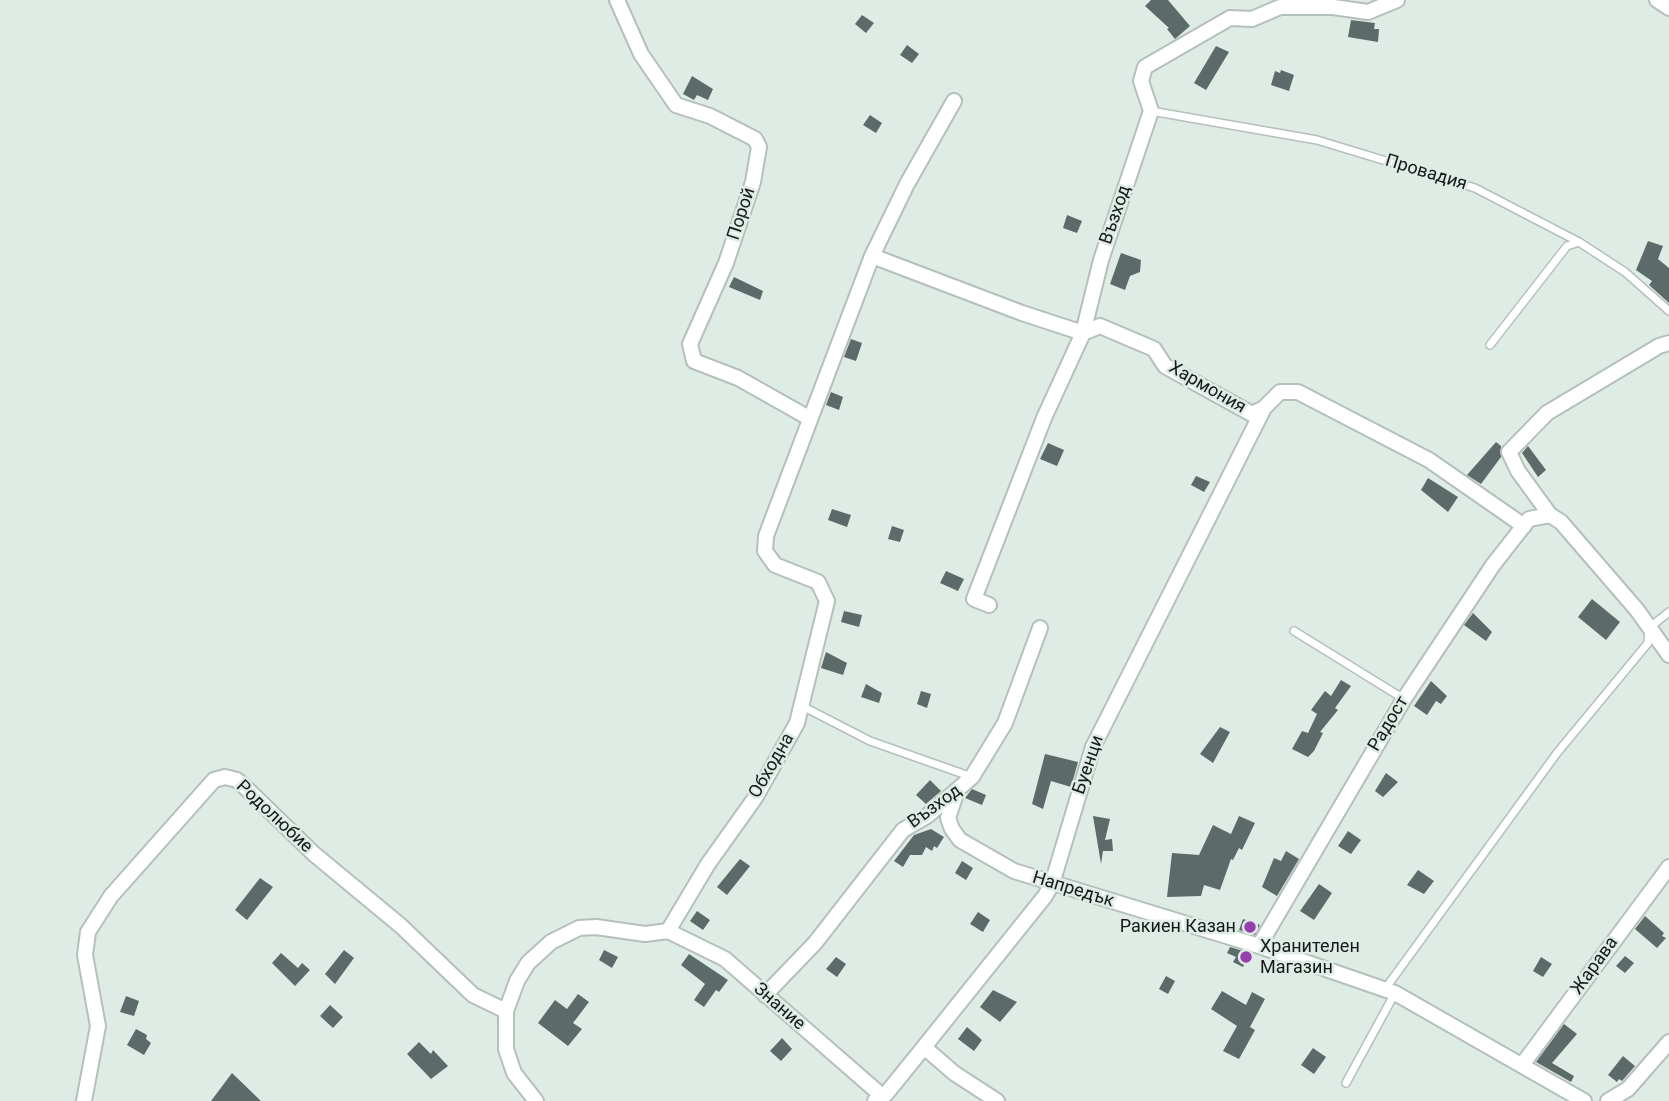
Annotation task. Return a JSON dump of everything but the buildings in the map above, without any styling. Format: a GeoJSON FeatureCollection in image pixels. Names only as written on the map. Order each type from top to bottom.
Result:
{"type":"FeatureCollection","features":[{"type":"Feature","properties":{"kind":"street","name":"Порой"},"geometry":{"type":"LineString","coordinates":[[617,0],[640,54],[676,105],[710,116],[755,139],[759,147],[753,182],[726,263],[690,344],[694,361],[738,378],[809,418]]}},
{"type":"Feature","properties":{"kind":"street"},"geometry":{"type":"LineString","coordinates":[[1151,111],[1141,81],[1146,66],[1230,18],[1252,19],[1280,7],[1333,7],[1368,12],[1397,0]]}},
{"type":"Feature","properties":{"kind":"street"},"geometry":{"type":"LineString","coordinates":[[1657,0],[1669,8]]}},
{"type":"Feature","properties":{"kind":"street"},"geometry":{"type":"LineString","coordinates":[[809,418],[872,256],[907,184],[954,101]]}},
{"type":"Feature","properties":{"kind":"street","name":"Възход"},"geometry":{"type":"LineString","coordinates":[[989,605],[974,599],[1044,418],[1083,333],[1101,260],[1151,111]]}},
{"type":"Feature","properties":{"kind":"street","name":"Хармония"},"geometry":{"type":"LineString","coordinates":[[872,256],[1083,333],[1100,326],[1154,349],[1165,366],[1252,414],[1264,408],[1280,392],[1298,393],[1429,460],[1524,526]]}},
{"type":"Feature","properties":{"kind":"street"},"geometry":{"type":"LineString","coordinates":[[1669,343],[1659,346],[1547,414],[1509,452],[1543,515],[1561,522],[1669,655]]}},
{"type":"Feature","properties":{"kind":"street","name":"Буенци"},"geometry":{"type":"LineString","coordinates":[[878,1098],[924,1047],[1052,884],[1093,747],[1264,408]]}},
{"type":"Feature","properties":{"kind":"street","name":"Обходна"},"geometry":{"type":"LineString","coordinates":[[668,931],[789,742],[802,706],[827,601],[818,582],[775,565],[765,551],[766,536],[793,470],[809,418]]}},
{"type":"Feature","properties":{"kind":"street","name":"Радост"},"geometry":{"type":"LineString","coordinates":[[1259,946],[1404,699],[1493,565],[1524,526],[1543,515]]}},
{"type":"Feature","properties":{"kind":"street","name":"Възход"},"geometry":{"type":"LineString","coordinates":[[765,995],[815,943],[903,830],[927,816],[972,777],[1005,723],[1040,628]]}},
{"type":"Feature","properties":{"kind":"street","name":"Родолюбие"},"geometry":{"type":"LineString","coordinates":[[83,1101],[99,1026],[85,955],[88,932],[111,896],[214,780],[225,777],[237,780],[314,854],[401,926],[473,995],[506,1011]]}},
{"type":"Feature","properties":{"kind":"street","name":"Напредък"},"geometry":{"type":"LineString","coordinates":[[957,791],[948,818],[960,840],[1014,871],[1259,946],[1390,992],[1584,1101]]}},
{"type":"Feature","properties":{"kind":"street","name":"Жарава"},"geometry":{"type":"LineString","coordinates":[[1522,1065],[1669,867]]}},
{"type":"Feature","properties":{"kind":"street"},"geometry":{"type":"LineString","coordinates":[[536,1101],[514,1073],[506,1049],[506,1011],[517,981],[528,962],[563,935],[579,928],[596,927],[645,934],[668,931]]}},
{"type":"Feature","properties":{"kind":"street","name":"Знание"},"geometry":{"type":"LineString","coordinates":[[668,931],[725,959],[878,1098]]}},
{"type":"Feature","properties":{"kind":"street"},"geometry":{"type":"LineString","coordinates":[[1608,1101],[1628,1089],[1669,1042]]}},
{"type":"Feature","properties":{"kind":"street"},"geometry":{"type":"LineString","coordinates":[[924,1047],[954,1073],[996,1101]]}},
{"type":"Feature","properties":{"kind":"lane","name":"Провадия"},"geometry":{"type":"LineString","coordinates":[[1151,111],[1317,140],[1462,184],[1579,242],[1625,272],[1669,311]]}},
{"type":"Feature","properties":{"kind":"lane"},"geometry":{"type":"LineString","coordinates":[[1490,345],[1567,246],[1579,242]]}},
{"type":"Feature","properties":{"kind":"lane"},"geometry":{"type":"LineString","coordinates":[[1346,1083],[1390,992],[1557,753],[1648,643],[1649,628],[1669,612]]}},
{"type":"Feature","properties":{"kind":"lane"},"geometry":{"type":"LineString","coordinates":[[1294,631],[1404,699]]}},
{"type":"Feature","properties":{"kind":"lane"},"geometry":{"type":"LineString","coordinates":[[802,706],[870,741],[972,777]]}},
{"type":"Feature","properties":{"kind":"place","name":"Ракиен Казан"},"geometry":{"type":"Point","coordinates":[1250,927]}},
{"type":"Feature","properties":{"kind":"place","name":"Хранителен Магазин"},"geometry":{"type":"Point","coordinates":[1246,957]}}]}
